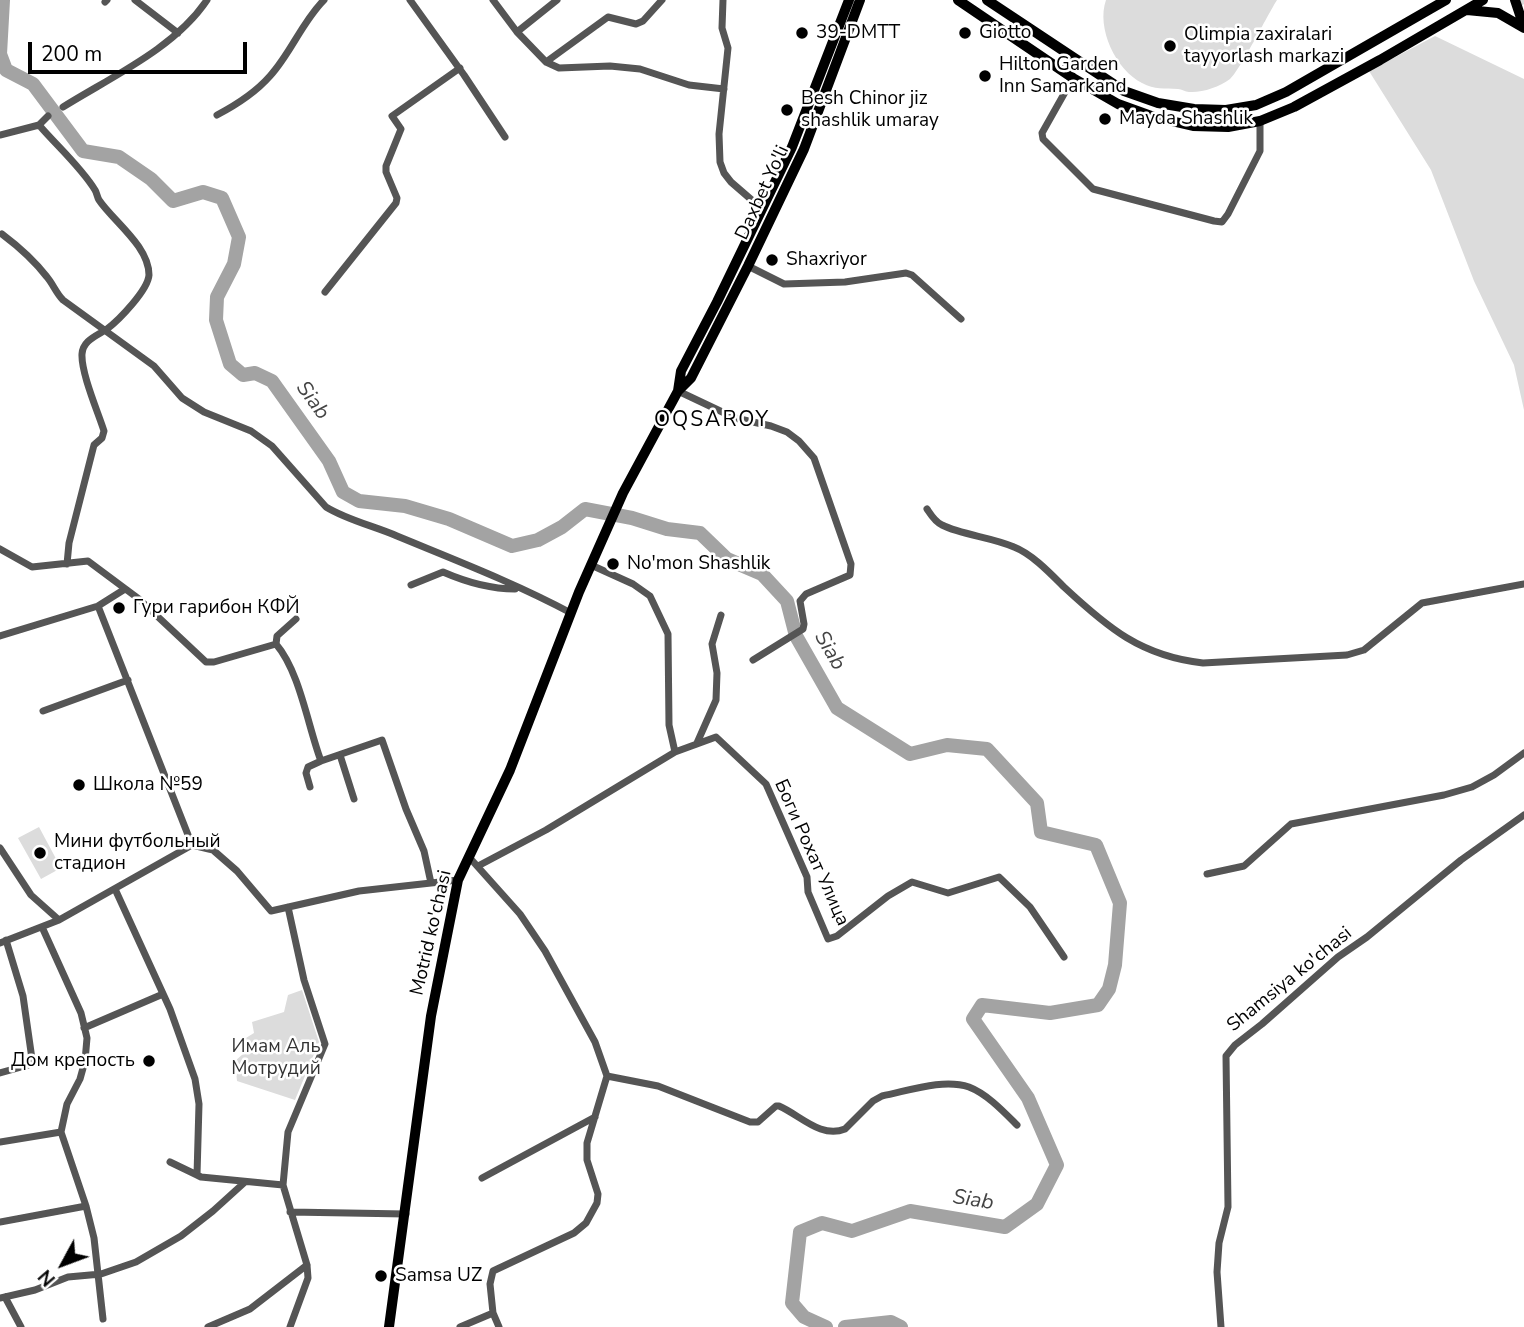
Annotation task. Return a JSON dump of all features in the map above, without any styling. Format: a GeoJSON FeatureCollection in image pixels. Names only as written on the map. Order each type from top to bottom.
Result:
{"type":"FeatureCollection","features":[{"type":"Feature","properties":{"kind":"main road","name":"Daxbet Yo'li"},"geometry":{"type":"LineString","coordinates":[[678,391],[681,370],[717,302],[796,135],[849,0]]}},
{"type":"Feature","properties":{"kind":"main road","name":"Daxbet Yo'li"},"geometry":{"type":"LineString","coordinates":[[623,493],[678,391],[691,379],[748,267],[804,149],[860,0]]}},
{"type":"Feature","properties":{"kind":"main road"},"geometry":{"type":"LineString","coordinates":[[958,0],[1073,78],[1118,104],[1154,117],[1192,126],[1228,127],[1260,121],[1307,100],[1483,0]]}},
{"type":"Feature","properties":{"kind":"main road"},"geometry":{"type":"LineString","coordinates":[[987,0],[1124,91],[1158,103],[1194,109],[1226,110],[1256,105],[1286,93],[1446,0]]}},
{"type":"Feature","properties":{"kind":"main road"},"geometry":{"type":"LineString","coordinates":[[1515,0],[1524,28]]}},
{"type":"Feature","properties":{"kind":"main road"},"geometry":{"type":"LineString","coordinates":[[1466,10],[1498,13],[1524,28]]}},
{"type":"Feature","properties":{"kind":"main road","name":"Motrid ko'chasi"},"geometry":{"type":"LineString","coordinates":[[389,1327],[431,1016],[458,880],[510,770],[571,613],[623,493]]}},
{"type":"Feature","properties":{"kind":"street"},"geometry":{"type":"LineString","coordinates":[[135,0],[178,33]]}},
{"type":"Feature","properties":{"kind":"street"},"geometry":{"type":"LineString","coordinates":[[63,107],[170,40],[207,0]]}},
{"type":"Feature","properties":{"kind":"street"},"geometry":{"type":"LineString","coordinates":[[217,115],[245,98],[271,76],[313,12],[324,0]]}},
{"type":"Feature","properties":{"kind":"street"},"geometry":{"type":"LineString","coordinates":[[410,0],[460,68],[505,137]]}},
{"type":"Feature","properties":{"kind":"street"},"geometry":{"type":"LineString","coordinates":[[494,0],[517,32],[546,62],[559,68],[610,66],[640,69],[689,85],[724,89]]}},
{"type":"Feature","properties":{"kind":"street"},"geometry":{"type":"LineString","coordinates":[[517,32],[557,0]]}},
{"type":"Feature","properties":{"kind":"street"},"geometry":{"type":"LineString","coordinates":[[546,62],[608,17],[636,24],[643,21],[662,0]]}},
{"type":"Feature","properties":{"kind":"street"},"geometry":{"type":"LineString","coordinates":[[723,0],[722,28],[728,48],[718,150],[720,162],[731,182],[761,208]]}},
{"type":"Feature","properties":{"kind":"street"},"geometry":{"type":"LineString","coordinates":[[325,292],[396,203],[397,198],[386,172],[401,129],[392,116],[460,68]]}},
{"type":"Feature","properties":{"kind":"street"},"geometry":{"type":"LineString","coordinates":[[1073,78],[1042,133],[1043,139],[1085,182],[1093,189],[1222,222],[1260,151],[1260,121]]}},
{"type":"Feature","properties":{"kind":"street"},"geometry":{"type":"LineString","coordinates":[[0,135],[39,125],[48,116]]}},
{"type":"Feature","properties":{"kind":"street"},"geometry":{"type":"LineString","coordinates":[[39,125],[96,191],[99,199],[136,244],[146,262],[149,276],[141,292],[103,331],[89,341],[82,352],[104,431],[102,438],[94,445],[69,544],[67,564]]}},
{"type":"Feature","properties":{"kind":"street"},"geometry":{"type":"LineString","coordinates":[[2,234],[21,248],[49,279],[63,300],[154,366],[183,398],[204,412],[251,431],[272,446],[326,507],[450,558],[571,613]]}},
{"type":"Feature","properties":{"kind":"street"},"geometry":{"type":"LineString","coordinates":[[748,267],[784,284],[845,282],[906,273],[912,275],[961,319]]}},
{"type":"Feature","properties":{"kind":"street"},"geometry":{"type":"LineString","coordinates":[[678,391],[735,418],[787,432],[799,441],[814,458],[851,570],[850,575],[806,594],[800,601],[803,629],[754,660]]}},
{"type":"Feature","properties":{"kind":"street"},"geometry":{"type":"LineString","coordinates":[[927,509],[934,520],[942,525],[1017,548],[1111,629],[1165,656],[1203,663],[1347,655],[1364,650],[1422,603],[1524,584]]}},
{"type":"Feature","properties":{"kind":"street"},"geometry":{"type":"LineString","coordinates":[[0,549],[32,567],[88,561],[157,614],[206,662],[214,663],[276,644]]}},
{"type":"Feature","properties":{"kind":"street"},"geometry":{"type":"LineString","coordinates":[[591,565],[633,584],[650,596],[668,634],[670,725],[675,752]]}},
{"type":"Feature","properties":{"kind":"street"},"geometry":{"type":"LineString","coordinates":[[411,584],[443,572],[495,589],[519,589]]}},
{"type":"Feature","properties":{"kind":"street"},"geometry":{"type":"LineString","coordinates":[[0,636],[98,606],[125,589]]}},
{"type":"Feature","properties":{"kind":"street"},"geometry":{"type":"LineString","coordinates":[[98,606],[192,845]]}},
{"type":"Feature","properties":{"kind":"street"},"geometry":{"type":"LineString","coordinates":[[478,866],[546,830],[675,752],[697,743],[716,699],[717,673],[712,644],[721,615]]}},
{"type":"Feature","properties":{"kind":"street"},"geometry":{"type":"LineString","coordinates":[[296,619],[277,636],[276,644],[283,652],[304,704],[321,761]]}},
{"type":"Feature","properties":{"kind":"street"},"geometry":{"type":"LineString","coordinates":[[43,711],[128,680]]}},
{"type":"Feature","properties":{"kind":"street","name":"Боги Рохат Улица"},"geometry":{"type":"LineString","coordinates":[[697,743],[716,737],[766,784],[807,877],[808,892],[828,939],[837,936],[888,896],[912,882],[948,893],[999,877],[1030,907],[1064,957]]}},
{"type":"Feature","properties":{"kind":"street"},"geometry":{"type":"LineString","coordinates":[[310,787],[306,772],[308,767],[382,740],[406,809],[424,850],[431,883]]}},
{"type":"Feature","properties":{"kind":"street"},"geometry":{"type":"LineString","coordinates":[[1207,874],[1244,866],[1291,824],[1431,798],[1472,787],[1524,754]]}},
{"type":"Feature","properties":{"kind":"street"},"geometry":{"type":"LineString","coordinates":[[340,755],[354,799]]}},
{"type":"Feature","properties":{"kind":"street","name":"Shamsiya ko'chasi"},"geometry":{"type":"LineString","coordinates":[[1221,1327],[1217,1272],[1219,1243],[1228,1207],[1226,1056],[1230,1049],[1338,957],[1367,937],[1461,860],[1524,816]]}},
{"type":"Feature","properties":{"kind":"street"},"geometry":{"type":"LineString","coordinates":[[0,1073],[32,1064],[23,996],[3,941],[59,920],[192,845],[213,850],[237,871],[271,911],[359,891],[458,880]]}},
{"type":"Feature","properties":{"kind":"street"},"geometry":{"type":"LineString","coordinates":[[0,848],[31,895],[59,920]]}},
{"type":"Feature","properties":{"kind":"street"},"geometry":{"type":"LineString","coordinates":[[469,857],[520,914],[545,951],[595,1042],[607,1076],[587,1143],[587,1160],[598,1194],[597,1203],[586,1223],[574,1233],[493,1271],[490,1284],[493,1313],[499,1327]]}},
{"type":"Feature","properties":{"kind":"street"},"geometry":{"type":"LineString","coordinates":[[115,889],[163,994],[199,1093],[197,1175]]}},
{"type":"Feature","properties":{"kind":"street"},"geometry":{"type":"LineString","coordinates":[[288,907],[302,972],[326,1044],[288,1132],[283,1185],[307,1265],[308,1278],[290,1327]]}},
{"type":"Feature","properties":{"kind":"street"},"geometry":{"type":"LineString","coordinates":[[42,927],[80,1013],[87,1038],[85,1061],[67,1104],[61,1132],[94,1238],[103,1319]]}},
{"type":"Feature","properties":{"kind":"street"},"geometry":{"type":"LineString","coordinates":[[84,1028],[163,994]]}},
{"type":"Feature","properties":{"kind":"street"},"geometry":{"type":"LineString","coordinates":[[607,1076],[658,1086],[750,1122],[758,1122],[776,1106],[786,1109],[815,1128],[840,1131],[881,1096],[951,1083],[970,1088],[992,1101],[1017,1125]]}},
{"type":"Feature","properties":{"kind":"street"},"geometry":{"type":"LineString","coordinates":[[482,1178],[595,1117]]}},
{"type":"Feature","properties":{"kind":"street"},"geometry":{"type":"LineString","coordinates":[[0,1142],[61,1132]]}},
{"type":"Feature","properties":{"kind":"street"},"geometry":{"type":"LineString","coordinates":[[170,1162],[201,1177],[283,1185]]}},
{"type":"Feature","properties":{"kind":"street"},"geometry":{"type":"LineString","coordinates":[[20,1327],[2,1298],[35,1290],[68,1277],[117,1269],[136,1262],[181,1236],[245,1182]]}},
{"type":"Feature","properties":{"kind":"street"},"geometry":{"type":"LineString","coordinates":[[0,1222],[86,1206]]}},
{"type":"Feature","properties":{"kind":"street"},"geometry":{"type":"LineString","coordinates":[[289,1212],[406,1214]]}},
{"type":"Feature","properties":{"kind":"street"},"geometry":{"type":"LineString","coordinates":[[208,1327],[250,1309],[307,1265]]}},
{"type":"Feature","properties":{"kind":"street"},"geometry":{"type":"LineString","coordinates":[[460,1327],[493,1313]]}},
{"type":"Feature","properties":{"kind":"green space","name":"Olimpia zaxiralari tayyorlash markazi"},"geometry":{"type":"Polygon","coordinates":[[[1106,0],[1277,0],[1230,79],[1210,89],[1188,92],[1151,87],[1133,77],[1124,68],[1110,47],[1106,35],[1106,0]]]}},
{"type":"Feature","properties":{"kind":"green space"},"geometry":{"type":"Polygon","coordinates":[[[1435,36],[1524,79],[1524,410],[1514,365],[1474,281],[1431,170],[1369,71],[1435,36]]]}},
{"type":"Feature","properties":{"kind":"green space","name":"Мини футбольный стадион"},"geometry":{"type":"Polygon","coordinates":[[[39,827],[61,868],[41,879],[18,838],[39,827]]]}},
{"type":"Feature","properties":{"kind":"green space","name":"Имам Аль Мотрудий"},"geometry":{"type":"Polygon","coordinates":[[[302,990],[319,1042],[295,1100],[237,1081],[235,1061],[243,1054],[241,1041],[254,1033],[252,1022],[284,1012],[288,995],[302,990]]]}},
{"type":"Feature","properties":{"kind":"waterway","name":"Siab"},"geometry":{"type":"LineString","coordinates":[[3,0],[0,54],[6,70],[33,84],[83,151],[119,157],[151,179],[173,201],[203,192],[222,198],[239,237],[234,264],[217,297],[216,320],[230,364],[243,375],[255,373],[272,381],[329,461],[343,492],[359,501],[405,506],[449,519],[512,546],[538,540],[562,527],[585,509],[632,518],[667,529],[700,533],[727,559],[762,574],[787,601],[796,636],[837,708],[910,754],[947,745],[987,749],[1037,803],[1041,832],[1096,845],[1120,903],[1115,965],[1109,989],[1098,1005],[1050,1013],[982,1005],[973,1019],[1028,1098],[1057,1165],[1037,1204],[1005,1227],[910,1211],[852,1231],[822,1223],[800,1232],[792,1303],[804,1317],[826,1327]]}},
{"type":"Feature","properties":{"kind":"waterway","name":"Siab"},"geometry":{"type":"LineString","coordinates":[[845,1327],[891,1322],[901,1327]]}},
{"type":"Feature","properties":{"kind":"tunnel"},"geometry":{"type":"LineString","coordinates":[[1521,0],[1524,4]]}},
{"type":"Feature","properties":{"kind":"place","name":"39-DMTT"},"geometry":{"type":"Point","coordinates":[802,33]}},
{"type":"Feature","properties":{"kind":"place","name":"Giotto"},"geometry":{"type":"Point","coordinates":[965,33]}},
{"type":"Feature","properties":{"kind":"place","name":"Olimpia zaxiralari tayyorlash markazi"},"geometry":{"type":"Point","coordinates":[1170,46]}},
{"type":"Feature","properties":{"kind":"place","name":"Hilton Garden Inn Samarkand"},"geometry":{"type":"Point","coordinates":[985,76]}},
{"type":"Feature","properties":{"kind":"place","name":"Besh Chinor jiz shashlik umaray"},"geometry":{"type":"Point","coordinates":[787,110]}},
{"type":"Feature","properties":{"kind":"place","name":"Mayda Shashlik"},"geometry":{"type":"Point","coordinates":[1105,119]}},
{"type":"Feature","properties":{"kind":"place","name":"Shaxriyor"},"geometry":{"type":"Point","coordinates":[772,260]}},
{"type":"Feature","properties":{"kind":"place","name":"No'mon Shashlik"},"geometry":{"type":"Point","coordinates":[613,564]}},
{"type":"Feature","properties":{"kind":"place","name":"Гури гарибон КФЙ"},"geometry":{"type":"Point","coordinates":[119,608]}},
{"type":"Feature","properties":{"kind":"place","name":"Школа №59"},"geometry":{"type":"Point","coordinates":[79,785]}},
{"type":"Feature","properties":{"kind":"place","name":"Мини футбольный стадион"},"geometry":{"type":"Point","coordinates":[40,853]}},
{"type":"Feature","properties":{"kind":"place","name":"Дом крепость"},"geometry":{"type":"Point","coordinates":[149,1061]}},
{"type":"Feature","properties":{"kind":"place","name":"Samsa UZ"},"geometry":{"type":"Point","coordinates":[381,1276]}},
{"type":"Feature","properties":{"kind":"district","name":"OQSAROY"},"geometry":{"type":"Point","coordinates":[712,421]}}]}
